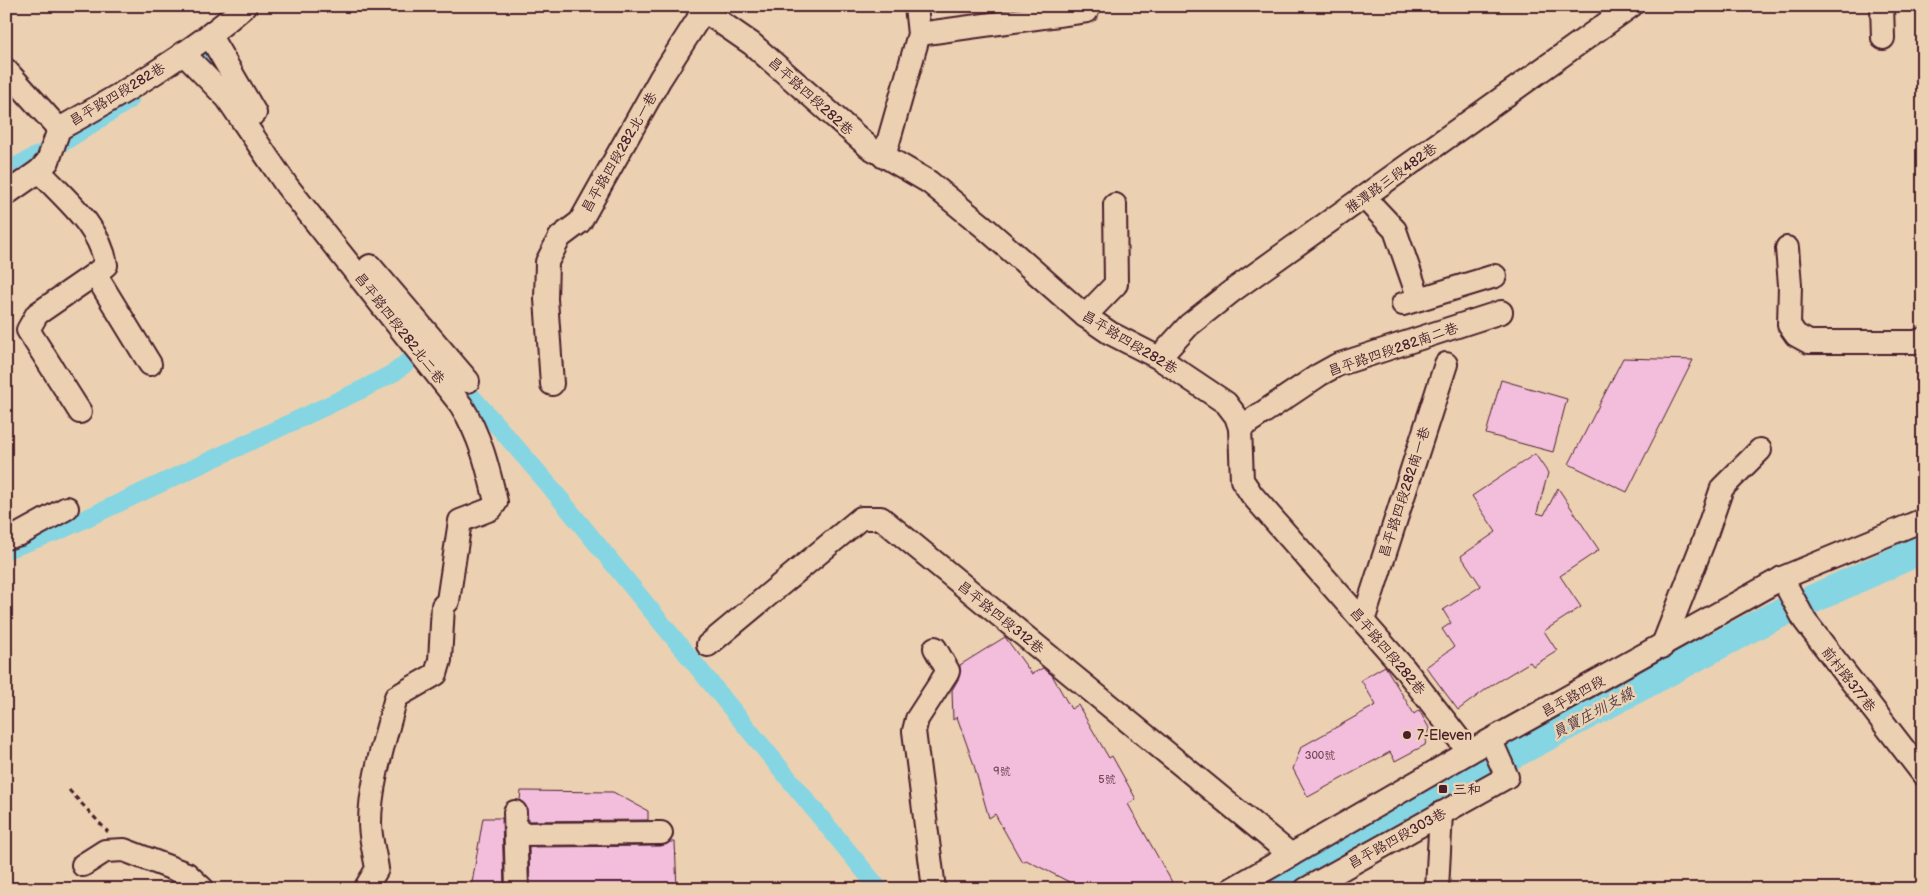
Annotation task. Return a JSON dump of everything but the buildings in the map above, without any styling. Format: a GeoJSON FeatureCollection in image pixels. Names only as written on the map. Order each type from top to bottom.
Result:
{"type":"FeatureCollection","features":[{"type":"Feature","properties":{"kind":"street","name":"昌平路四段282巷"},"geometry":{"type":"LineString","coordinates":[[56,134],[122,94],[188,60],[210,36],[245,6]]}},
{"type":"Feature","properties":{"kind":"street"},"geometry":{"type":"LineString","coordinates":[[884,158],[919,34],[916,6]]}},
{"type":"Feature","properties":{"kind":"street"},"geometry":{"type":"LineString","coordinates":[[919,34],[1087,11],[1086,6]]}},
{"type":"Feature","properties":{"kind":"street","name":"雅潭路三段482巷"},"geometry":{"type":"LineString","coordinates":[[1159,358],[1189,325],[1232,291],[1365,198],[1630,6]]}},
{"type":"Feature","properties":{"kind":"street"},"geometry":{"type":"LineString","coordinates":[[1882,6],[1883,38]]}},
{"type":"Feature","properties":{"kind":"street","name":"昌平路四段282巷"},"geometry":{"type":"LineString","coordinates":[[700,8],[752,44],[869,147],[884,158],[929,182],[984,227],[1085,316],[1110,333],[1159,358],[1226,404],[1236,416],[1240,428],[1242,480],[1252,495],[1404,668],[1469,752]]}},
{"type":"Feature","properties":{"kind":"street","name":"昌平路四段282北一巷"},"geometry":{"type":"LineString","coordinates":[[552,384],[546,299],[547,262],[560,238],[580,222],[700,8]]}},
{"type":"Feature","properties":{"kind":"street"},"geometry":{"type":"LineString","coordinates":[[210,36],[240,91],[316,212],[468,381]]}},
{"type":"Feature","properties":{"kind":"street","name":"昌平路四段282北二巷"},"geometry":{"type":"LineString","coordinates":[[188,60],[227,98],[287,186],[316,212],[414,343],[428,365],[469,417],[486,460],[496,502],[491,509],[460,521],[448,602],[443,606],[440,660],[436,674],[396,697],[377,772],[370,822],[376,869],[365,889]]}},
{"type":"Feature","properties":{"kind":"street"},"geometry":{"type":"LineString","coordinates":[[6,70],[56,134],[44,166],[6,194]]}},
{"type":"Feature","properties":{"kind":"street"},"geometry":{"type":"LineString","coordinates":[[44,166],[89,225],[104,249],[106,265],[37,314],[28,330],[80,412]]}},
{"type":"Feature","properties":{"kind":"street"},"geometry":{"type":"LineString","coordinates":[[1365,198],[1394,230],[1411,302],[1495,276]]}},
{"type":"Feature","properties":{"kind":"street"},"geometry":{"type":"LineString","coordinates":[[1085,316],[1116,284],[1115,204]]}},
{"type":"Feature","properties":{"kind":"street"},"geometry":{"type":"LineString","coordinates":[[1787,248],[1790,286],[1789,325],[1796,335],[1809,342],[1916,342],[1923,339]]}},
{"type":"Feature","properties":{"kind":"street"},"geometry":{"type":"LineString","coordinates":[[95,274],[150,364]]}},
{"type":"Feature","properties":{"kind":"street","name":"昌平路四段282南二巷"},"geometry":{"type":"LineString","coordinates":[[1240,428],[1337,365],[1501,312]]}},
{"type":"Feature","properties":{"kind":"street","name":"昌平路四段282南一巷"},"geometry":{"type":"LineString","coordinates":[[1363,621],[1446,364]]}},
{"type":"Feature","properties":{"kind":"street"},"geometry":{"type":"LineString","coordinates":[[1662,647],[1722,488],[1760,450]]}},
{"type":"Feature","properties":{"kind":"street"},"geometry":{"type":"LineString","coordinates":[[6,538],[20,534],[67,508]]}},
{"type":"Feature","properties":{"kind":"street","name":"昌平路四段312巷"},"geometry":{"type":"LineString","coordinates":[[708,645],[860,518],[881,518],[1291,854]]}},
{"type":"Feature","properties":{"kind":"street","name":"昌平路四段"},"geometry":{"type":"LineString","coordinates":[[1232,889],[1469,752],[1662,647],[1782,578],[1923,520]]}},
{"type":"Feature","properties":{"kind":"street","name":"前村路377巷"},"geometry":{"type":"LineString","coordinates":[[1782,578],[1805,621],[1923,774]]}},
{"type":"Feature","properties":{"kind":"street"},"geometry":{"type":"LineString","coordinates":[[934,889],[914,731],[917,719],[948,671],[935,648]]}},
{"type":"Feature","properties":{"kind":"street","name":"昌平路四段303巷"},"geometry":{"type":"LineString","coordinates":[[1306,889],[1507,777],[1491,741]]}},
{"type":"Feature","properties":{"kind":"street"},"geometry":{"type":"LineString","coordinates":[[515,812],[516,889]]}},
{"type":"Feature","properties":{"kind":"street"},"geometry":{"type":"LineString","coordinates":[[1437,889],[1441,813]]}},
{"type":"Feature","properties":{"kind":"street"},"geometry":{"type":"LineString","coordinates":[[516,834],[661,833]]}},
{"type":"Feature","properties":{"kind":"street"},"geometry":{"type":"LineString","coordinates":[[83,865],[105,852],[124,850],[187,874],[203,889]]}},
{"type":"Feature","properties":{"kind":"path"},"geometry":{"type":"LineString","coordinates":[[70,790],[124,850]]}},
{"type":"Feature","properties":{"kind":"waterway"},"geometry":{"type":"LineString","coordinates":[[187,62],[204,51],[227,88]]}},
{"type":"Feature","properties":{"kind":"waterway"},"geometry":{"type":"LineString","coordinates":[[6,175],[16,166],[64,142],[130,100]]}},
{"type":"Feature","properties":{"kind":"waterway"},"geometry":{"type":"LineString","coordinates":[[6,550],[59,531],[363,389],[395,372],[428,345]]}},
{"type":"Feature","properties":{"kind":"waterway"},"geometry":{"type":"LineString","coordinates":[[453,375],[543,478],[879,889]]}},
{"type":"Feature","properties":{"kind":"waterway","name":"員寶庄圳支線"},"geometry":{"type":"LineString","coordinates":[[1268,889],[1461,782],[1764,621],[1923,549]]}},
{"type":"Feature","properties":{"kind":"place","name":"7-Eleven"},"geometry":{"type":"Point","coordinates":[1407,735]}},
{"type":"Feature","properties":{"kind":"place","name":"三和"},"geometry":{"type":"Point","coordinates":[1443,789]}}]}
